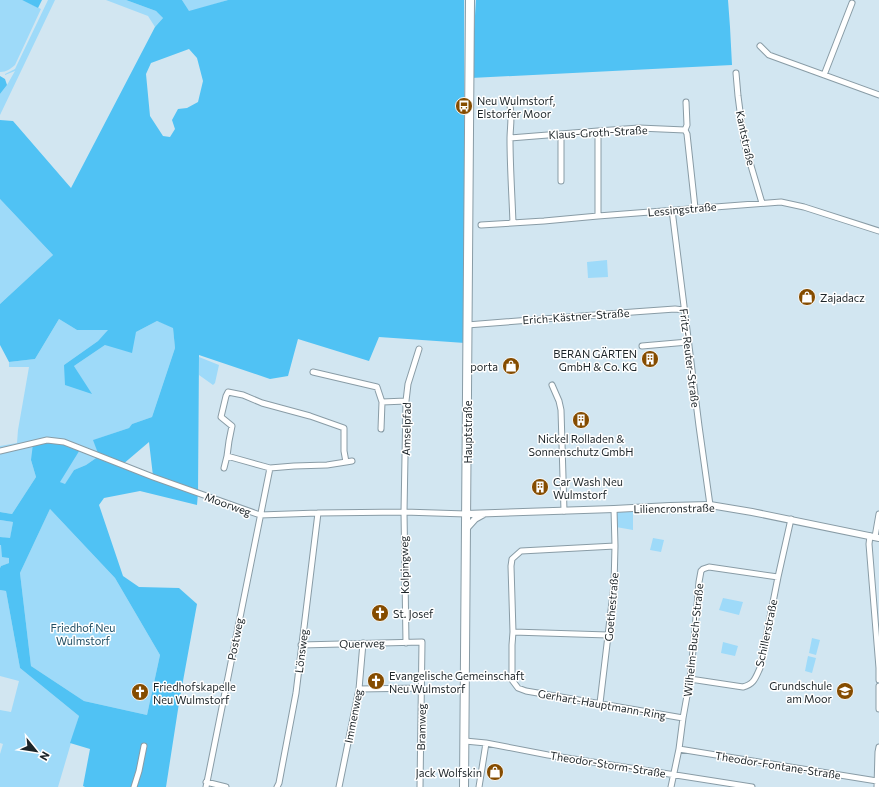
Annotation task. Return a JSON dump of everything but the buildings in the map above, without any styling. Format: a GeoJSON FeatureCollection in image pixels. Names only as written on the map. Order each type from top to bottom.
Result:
{"type":"FeatureCollection","features":[{"type":"Feature","properties":{"kind":"main road","name":"Hauptstraße"},"geometry":{"type":"LineString","coordinates":[[464,787],[470,0]]}},
{"type":"Feature","properties":{"kind":"street"},"geometry":{"type":"LineString","coordinates":[[824,75],[852,3]]}},
{"type":"Feature","properties":{"kind":"street"},"geometry":{"type":"LineString","coordinates":[[760,46],[769,55],[879,95]]}},
{"type":"Feature","properties":{"kind":"street","name":"Kantstraße"},"geometry":{"type":"LineString","coordinates":[[736,73],[744,142],[762,203]]}},
{"type":"Feature","properties":{"kind":"street"},"geometry":{"type":"LineString","coordinates":[[509,102],[511,107],[510,138],[513,223]]}},
{"type":"Feature","properties":{"kind":"street"},"geometry":{"type":"LineString","coordinates":[[686,102],[687,125],[685,130],[687,134],[695,208]]}},
{"type":"Feature","properties":{"kind":"street","name":"Klaus-Groth-Straße"},"geometry":{"type":"LineString","coordinates":[[510,138],[639,128],[685,130]]}},
{"type":"Feature","properties":{"kind":"street"},"geometry":{"type":"LineString","coordinates":[[598,131],[598,216]]}},
{"type":"Feature","properties":{"kind":"street"},"geometry":{"type":"LineString","coordinates":[[561,134],[561,181]]}},
{"type":"Feature","properties":{"kind":"street","name":"Lessingstraße"},"geometry":{"type":"LineString","coordinates":[[481,225],[781,202],[804,207],[879,231]]}},
{"type":"Feature","properties":{"kind":"street","name":"Fritz-Reuter-Straße"},"geometry":{"type":"LineString","coordinates":[[672,210],[710,505]]}},
{"type":"Feature","properties":{"kind":"street","name":"Erich-Kästner-Straße"},"geometry":{"type":"LineString","coordinates":[[467,325],[675,309],[684,310]]}},
{"type":"Feature","properties":{"kind":"street"},"geometry":{"type":"LineString","coordinates":[[642,346],[688,342]]}},
{"type":"Feature","properties":{"kind":"street","name":"Amselpfad"},"geometry":{"type":"LineString","coordinates":[[404,512],[406,401],[408,384],[419,349]]}},
{"type":"Feature","properties":{"kind":"street"},"geometry":{"type":"LineString","coordinates":[[314,372],[377,388],[382,402],[381,429]]}},
{"type":"Feature","properties":{"kind":"street"},"geometry":{"type":"LineString","coordinates":[[552,385],[561,410],[564,511]]}},
{"type":"Feature","properties":{"kind":"street"},"geometry":{"type":"LineString","coordinates":[[224,468],[232,426],[221,417],[228,392],[243,395],[262,403],[310,416],[344,428],[344,451],[346,462]]}},
{"type":"Feature","properties":{"kind":"street"},"geometry":{"type":"LineString","coordinates":[[382,402],[406,401]]}},
{"type":"Feature","properties":{"kind":"street","name":"Moorweg"},"geometry":{"type":"LineString","coordinates":[[0,451],[47,440],[64,442],[153,477],[260,515],[404,512],[466,514]]}},
{"type":"Feature","properties":{"kind":"street"},"geometry":{"type":"LineString","coordinates":[[227,456],[270,468],[327,465],[352,461]]}},
{"type":"Feature","properties":{"kind":"street","name":"Postweg"},"geometry":{"type":"LineString","coordinates":[[206,785],[270,468]]}},
{"type":"Feature","properties":{"kind":"street","name":"Liliencronstraße"},"geometry":{"type":"LineString","coordinates":[[466,514],[710,505],[875,537]]}},
{"type":"Feature","properties":{"kind":"street","name":"Goethestraße"},"geometry":{"type":"LineString","coordinates":[[600,703],[614,585],[614,509]]}},
{"type":"Feature","properties":{"kind":"street","name":"Kolpingweg"},"geometry":{"type":"LineString","coordinates":[[404,512],[406,643]]}},
{"type":"Feature","properties":{"kind":"street","name":"Lönsweg"},"geometry":{"type":"LineString","coordinates":[[277,787],[296,693],[318,513]]}},
{"type":"Feature","properties":{"kind":"street"},"geometry":{"type":"LineString","coordinates":[[466,529],[475,520],[485,514]]}},
{"type":"Feature","properties":{"kind":"street"},"geometry":{"type":"LineString","coordinates":[[879,514],[875,537],[869,544],[879,680]]}},
{"type":"Feature","properties":{"kind":"street","name":"Schillerstraße"},"geometry":{"type":"LineString","coordinates":[[690,678],[743,688],[751,685],[755,679],[760,668],[778,576],[791,520]]}},
{"type":"Feature","properties":{"kind":"street","name":"Gerhart-Hauptmann-Ring"},"geometry":{"type":"LineString","coordinates":[[615,546],[521,551],[512,559],[512,680],[518,688],[526,691],[683,718]]}},
{"type":"Feature","properties":{"kind":"street","name":"Wilhelm-Busch-Straße"},"geometry":{"type":"LineString","coordinates":[[671,787],[679,749],[690,678],[701,571],[709,567],[778,576]]}},
{"type":"Feature","properties":{"kind":"street"},"geometry":{"type":"LineString","coordinates":[[513,632],[608,634]]}},
{"type":"Feature","properties":{"kind":"street","name":"Querweg"},"geometry":{"type":"LineString","coordinates":[[301,645],[422,642]]}},
{"type":"Feature","properties":{"kind":"street","name":"Bramweg"},"geometry":{"type":"LineString","coordinates":[[420,787],[422,642]]}},
{"type":"Feature","properties":{"kind":"street","name":"Immenweg"},"geometry":{"type":"LineString","coordinates":[[338,787],[359,689],[363,643]]}},
{"type":"Feature","properties":{"kind":"street"},"geometry":{"type":"LineString","coordinates":[[879,686],[879,709]]}},
{"type":"Feature","properties":{"kind":"street"},"geometry":{"type":"LineString","coordinates":[[359,689],[422,688]]}},
{"type":"Feature","properties":{"kind":"street","name":"Theodor-Storm-Straße"},"geometry":{"type":"LineString","coordinates":[[464,741],[486,743],[752,787]]}},
{"type":"Feature","properties":{"kind":"street"},"geometry":{"type":"LineString","coordinates":[[479,787],[486,743]]}},
{"type":"Feature","properties":{"kind":"street"},"geometry":{"type":"LineString","coordinates":[[134,787],[144,746]]}},
{"type":"Feature","properties":{"kind":"street"},"geometry":{"type":"LineString","coordinates":[[877,784],[879,747]]}},
{"type":"Feature","properties":{"kind":"street","name":"Theodor-Fontane-Straße"},"geometry":{"type":"LineString","coordinates":[[679,749],[877,784]]}},
{"type":"Feature","properties":{"kind":"street"},"geometry":{"type":"LineString","coordinates":[[206,785],[226,787]]}},
{"type":"Feature","properties":{"kind":"green space"},"geometry":{"type":"Polygon","coordinates":[[[0,0],[22,0],[41,9],[15,65],[7,71],[0,72],[0,0]]]}},
{"type":"Feature","properties":{"kind":"green space"},"geometry":{"type":"Polygon","coordinates":[[[48,0],[55,0],[0,115],[0,94],[15,71],[5,74],[15,69],[48,0]]]}},
{"type":"Feature","properties":{"kind":"green space"},"geometry":{"type":"Polygon","coordinates":[[[106,0],[126,0],[156,11],[163,18],[155,27],[148,16],[106,0]]]}},
{"type":"Feature","properties":{"kind":"green space"},"geometry":{"type":"Polygon","coordinates":[[[182,0],[228,0],[189,12],[182,0]]]}},
{"type":"Feature","properties":{"kind":"green space"},"geometry":{"type":"Polygon","coordinates":[[[0,199],[53,255],[0,304],[0,199]]]}},
{"type":"Feature","properties":{"kind":"green space"},"geometry":{"type":"Polygon","coordinates":[[[607,260],[608,277],[588,278],[587,262],[607,260]]]}},
{"type":"Feature","properties":{"kind":"green space"},"geometry":{"type":"Polygon","coordinates":[[[59,319],[77,330],[109,330],[98,341],[64,365],[91,394],[74,366],[105,345],[157,321],[173,327],[175,348],[152,417],[132,424],[129,428],[94,440],[99,456],[86,465],[74,470],[65,485],[31,460],[36,477],[12,514],[0,512],[0,446],[17,443],[29,367],[9,367],[9,362],[35,359],[59,319]]]}},
{"type":"Feature","properties":{"kind":"green space"},"geometry":{"type":"Polygon","coordinates":[[[199,357],[219,365],[215,383],[213,385],[199,375],[199,357]]]}},
{"type":"Feature","properties":{"kind":"green space","name":"Friedhof Neu Wulmstorf"},"geometry":{"type":"Polygon","coordinates":[[[50,509],[115,578],[160,655],[147,715],[84,701],[31,666],[20,573],[50,509]]]}},
{"type":"Feature","properties":{"kind":"green space"},"geometry":{"type":"Polygon","coordinates":[[[616,512],[633,512],[633,530],[616,527],[616,512]]]}},
{"type":"Feature","properties":{"kind":"green space"},"geometry":{"type":"Polygon","coordinates":[[[0,520],[13,522],[10,539],[0,537],[0,520]]]}},
{"type":"Feature","properties":{"kind":"green space"},"geometry":{"type":"Polygon","coordinates":[[[653,538],[664,540],[661,552],[650,550],[653,538]]]}},
{"type":"Feature","properties":{"kind":"green space"},"geometry":{"type":"Polygon","coordinates":[[[0,545],[9,557],[9,563],[1,566],[0,568],[0,545]]]}},
{"type":"Feature","properties":{"kind":"green space"},"geometry":{"type":"Polygon","coordinates":[[[0,590],[6,591],[20,668],[79,716],[58,787],[0,787],[0,754],[3,744],[0,743],[0,710],[11,712],[19,681],[0,676],[0,590]]]}},
{"type":"Feature","properties":{"kind":"green space"},"geometry":{"type":"Polygon","coordinates":[[[723,598],[743,602],[739,615],[719,610],[723,598]]]}},
{"type":"Feature","properties":{"kind":"green space"},"geometry":{"type":"Polygon","coordinates":[[[812,638],[820,640],[816,655],[809,653],[812,638]]]}},
{"type":"Feature","properties":{"kind":"green space"},"geometry":{"type":"Polygon","coordinates":[[[723,642],[738,646],[735,656],[721,653],[723,642]]]}},
{"type":"Feature","properties":{"kind":"green space"},"geometry":{"type":"Polygon","coordinates":[[[808,656],[816,658],[812,673],[805,671],[808,656]]]}},
{"type":"Feature","properties":{"kind":"shaded area"},"geometry":{"type":"Polygon","coordinates":[[[22,0],[42,0],[38,8],[22,0]]]}},
{"type":"Feature","properties":{"kind":"shaded area"},"geometry":{"type":"Polygon","coordinates":[[[126,0],[182,0],[189,11],[228,0],[464,0],[465,343],[379,337],[369,361],[298,339],[288,376],[270,379],[199,355],[197,505],[140,491],[104,498],[99,505],[123,576],[139,587],[179,588],[197,604],[179,703],[166,787],[85,787],[83,786],[90,749],[70,743],[79,716],[20,668],[6,591],[0,590],[0,568],[1,566],[9,563],[9,558],[2,557],[0,537],[10,538],[13,522],[0,520],[0,512],[12,514],[36,477],[31,460],[33,444],[47,440],[81,448],[60,482],[65,484],[74,470],[86,465],[99,456],[93,440],[129,428],[132,424],[152,417],[175,348],[173,328],[157,321],[136,332],[132,353],[105,345],[74,366],[92,394],[65,385],[64,365],[98,341],[108,330],[77,330],[59,319],[35,359],[9,362],[0,345],[0,304],[53,255],[0,199],[0,120],[13,121],[71,188],[155,27],[163,18],[156,11],[126,0]],[[189,49],[151,63],[146,74],[150,116],[163,136],[170,137],[175,129],[172,120],[178,109],[187,108],[198,102],[203,81],[197,58],[189,49]],[[149,442],[122,465],[153,476],[149,442]],[[50,509],[20,573],[31,666],[84,701],[147,715],[160,655],[115,578],[50,509]]]}},
{"type":"Feature","properties":{"kind":"shaded area"},"geometry":{"type":"Polygon","coordinates":[[[476,0],[728,0],[732,65],[471,78],[476,0]]]}},
{"type":"Feature","properties":{"kind":"shaded area"},"geometry":{"type":"Polygon","coordinates":[[[0,76],[5,79],[7,85],[0,94],[0,76]]]}},
{"type":"Feature","properties":{"kind":"place","name":"Neu Wulmstorf, Elstorfer Moor"},"geometry":{"type":"Point","coordinates":[464,106]}},
{"type":"Feature","properties":{"kind":"place","name":"Zajadacz"},"geometry":{"type":"Point","coordinates":[807,297]}},
{"type":"Feature","properties":{"kind":"place","name":"BERAN GÄRTEN GmbH & Co. KG"},"geometry":{"type":"Point","coordinates":[650,359]}},
{"type":"Feature","properties":{"kind":"place","name":"porta"},"geometry":{"type":"Point","coordinates":[511,366]}},
{"type":"Feature","properties":{"kind":"place","name":"Nickel Rolladen & Sonnenschutz GmbH"},"geometry":{"type":"Point","coordinates":[581,420]}},
{"type":"Feature","properties":{"kind":"place","name":"Car Wash Neu Wulmstorf"},"geometry":{"type":"Point","coordinates":[540,487]}},
{"type":"Feature","properties":{"kind":"place","name":"St. Josef"},"geometry":{"type":"Point","coordinates":[380,613]}},
{"type":"Feature","properties":{"kind":"place","name":"Evangelische Gemeinschaft Neu Wulmstorf"},"geometry":{"type":"Point","coordinates":[376,681]}},
{"type":"Feature","properties":{"kind":"place","name":"Grundschule am Moor"},"geometry":{"type":"Point","coordinates":[845,691]}},
{"type":"Feature","properties":{"kind":"place","name":"Friedhofskapelle Neu Wulmstorf"},"geometry":{"type":"Point","coordinates":[140,692]}},
{"type":"Feature","properties":{"kind":"place","name":"Jack Wolfskin"},"geometry":{"type":"Point","coordinates":[495,772]}}]}
